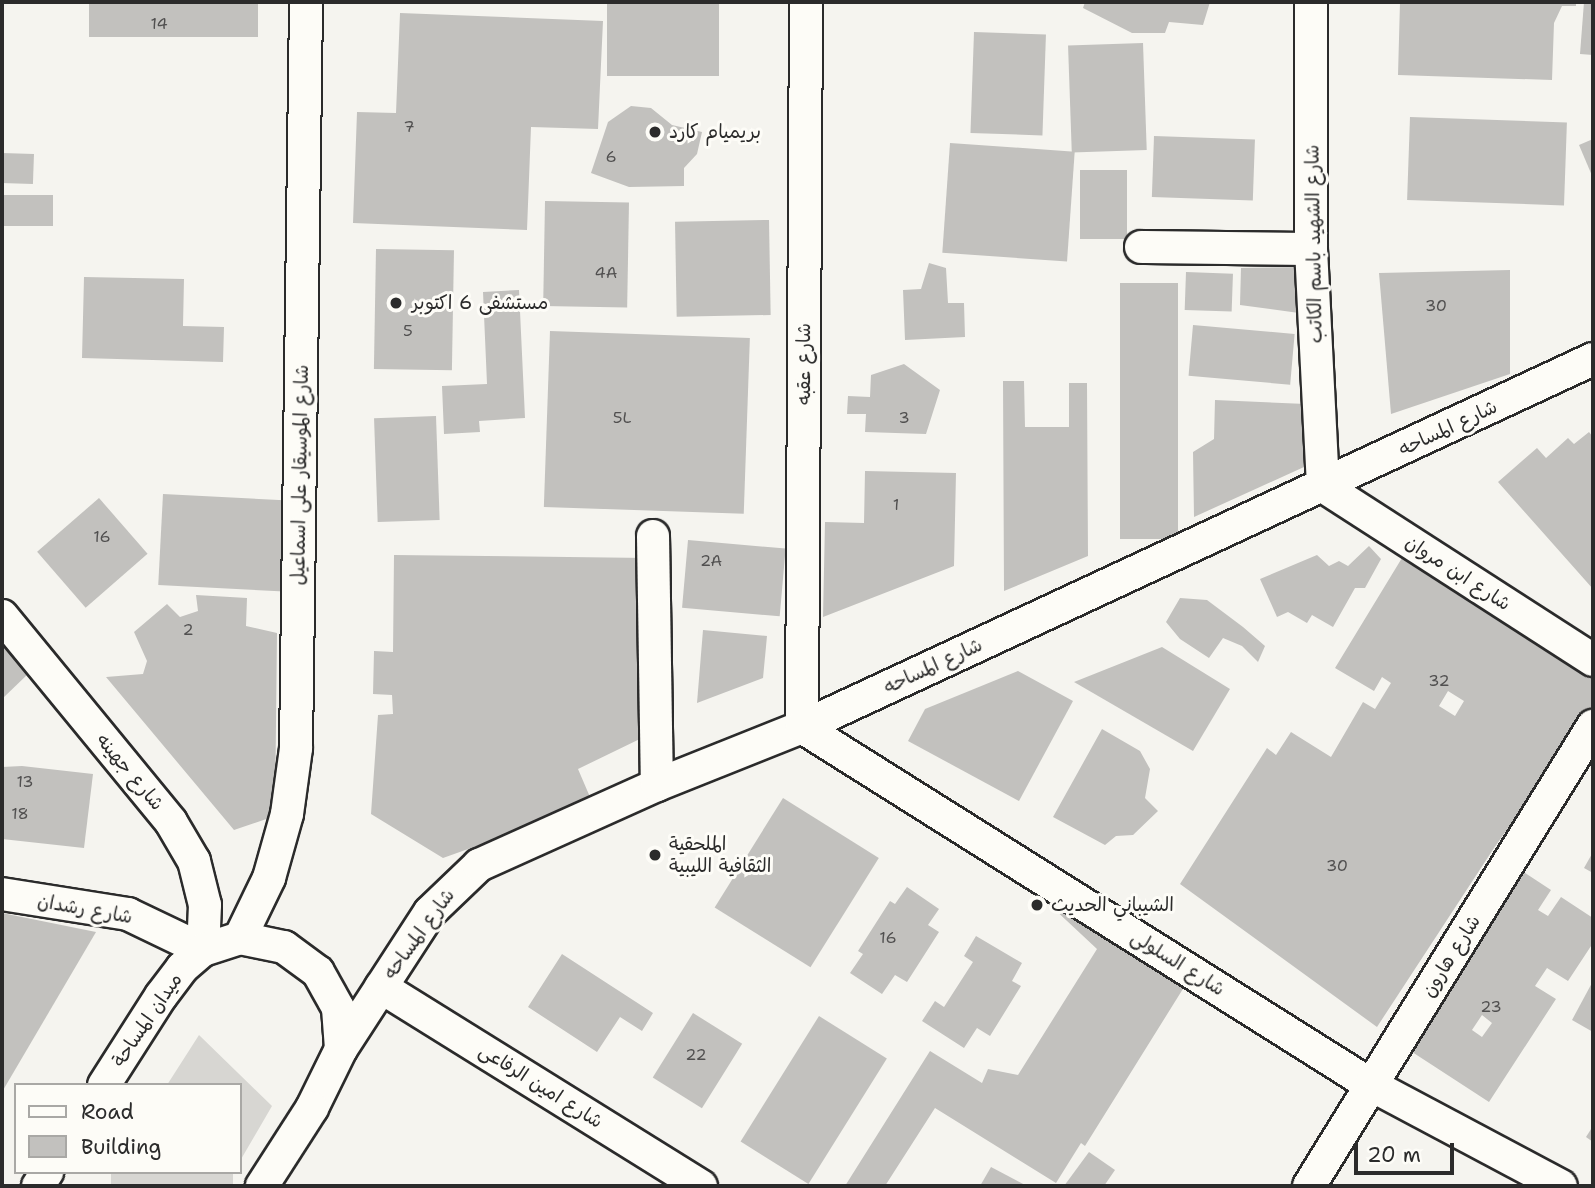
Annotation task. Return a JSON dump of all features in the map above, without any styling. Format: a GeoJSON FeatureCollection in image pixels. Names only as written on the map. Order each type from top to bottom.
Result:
{"type":"FeatureCollection","features":[{"type":"Feature","properties":{"kind":"street","name":"شارع الموسيقار على اسماعيل"},"geometry":{"type":"LineString","coordinates":[[240,938],[269,878],[287,814],[296,748],[306,2]]}},
{"type":"Feature","properties":{"kind":"street","name":"شارع عقبه"},"geometry":{"type":"LineString","coordinates":[[802,727],[806,2]]}},
{"type":"Feature","properties":{"kind":"street","name":"شارع الشهيد باسم الكاتب"},"geometry":{"type":"LineString","coordinates":[[1311,2],[1311,249],[1323,486]]}},
{"type":"Feature","properties":{"kind":"street"},"geometry":{"type":"LineString","coordinates":[[1141,247],[1311,249]]}},
{"type":"Feature","properties":{"kind":"street","name":"شارع المساحه"},"geometry":{"type":"LineString","coordinates":[[341,1049],[430,912],[479,865],[657,785],[802,727],[1593,359]]}},
{"type":"Feature","properties":{"kind":"street","name":"شارع ابن مروان"},"geometry":{"type":"LineString","coordinates":[[1323,486],[1593,660]]}},
{"type":"Feature","properties":{"kind":"street"},"geometry":{"type":"LineString","coordinates":[[653,536],[657,785]]}},
{"type":"Feature","properties":{"kind":"street","name":"شارع جهينه"},"geometry":{"type":"LineString","coordinates":[[2,617],[171,822],[194,861],[200,883],[205,905],[203,950]]}},
{"type":"Feature","properties":{"kind":"street","name":"شارع هارون"},"geometry":{"type":"LineString","coordinates":[[1309,1186],[1593,726]]}},
{"type":"Feature","properties":{"kind":"street","name":"شارع السلولى"},"geometry":{"type":"LineString","coordinates":[[802,727],[1371,1085],[1561,1186]]}},
{"type":"Feature","properties":{"kind":"street","name":"شارع رشدان"},"geometry":{"type":"LineString","coordinates":[[2,894],[128,914],[203,950]]}},
{"type":"Feature","properties":{"kind":"street","name":"ميدان المساحة"},"geometry":{"type":"LineString","coordinates":[[104,1083],[161,996],[203,950],[240,938],[284,947],[318,972],[338,1008],[341,1049],[325,1085],[262,1186]]}},
{"type":"Feature","properties":{"kind":"street","name":"شارع امين الرفاعى"},"geometry":{"type":"LineString","coordinates":[[381,987],[701,1186]]}},
{"type":"Feature","properties":{"kind":"shaded area"},"geometry":{"type":"Polygon","coordinates":[[[199,1035],[272,1106],[242,1158],[242,1083],[168,1083],[199,1035]]]}},
{"type":"Feature","properties":{"kind":"shaded area"},"geometry":{"type":"Polygon","coordinates":[[[111,1174],[233,1174],[233,1186],[111,1186],[111,1174]]]}},
{"type":"Feature","properties":{"kind":"building"},"geometry":{"type":"Polygon","coordinates":[[[89,2],[258,2],[258,37],[89,37],[89,2]]]}},
{"type":"Feature","properties":{"kind":"building"},"geometry":{"type":"Polygon","coordinates":[[[607,2],[719,2],[719,76],[607,76],[607,2]]]}},
{"type":"Feature","properties":{"kind":"building"},"geometry":{"type":"Polygon","coordinates":[[[1085,2],[1210,2],[1203,25],[1169,22],[1165,33],[1132,33],[1083,8],[1085,2]]]}},
{"type":"Feature","properties":{"kind":"building"},"geometry":{"type":"Polygon","coordinates":[[[1400,2],[1576,2],[1576,6],[1562,6],[1554,23],[1552,80],[1398,75],[1400,2]]]}},
{"type":"Feature","properties":{"kind":"building"},"geometry":{"type":"Polygon","coordinates":[[[1584,2],[1593,2],[1593,55],[1580,54],[1584,2]]]}},
{"type":"Feature","properties":{"kind":"building"},"geometry":{"type":"Polygon","coordinates":[[[400,13],[603,21],[598,129],[531,127],[527,230],[353,223],[357,112],[396,113],[400,13]]]}},
{"type":"Feature","properties":{"kind":"building"},"geometry":{"type":"Polygon","coordinates":[[[974,32],[1046,35],[1042,135],[970,133],[974,32]]]}},
{"type":"Feature","properties":{"kind":"building"},"geometry":{"type":"Polygon","coordinates":[[[1143,43],[1147,150],[1072,153],[1068,46],[1143,43]]]}},
{"type":"Feature","properties":{"kind":"building"},"geometry":{"type":"Polygon","coordinates":[[[631,106],[651,108],[672,125],[702,132],[697,154],[684,168],[684,186],[629,187],[591,173],[608,122],[631,106]]]}},
{"type":"Feature","properties":{"kind":"building"},"geometry":{"type":"Polygon","coordinates":[[[1410,117],[1567,122],[1564,205],[1407,200],[1410,117]]]}},
{"type":"Feature","properties":{"kind":"building"},"geometry":{"type":"Polygon","coordinates":[[[1154,136],[1255,140],[1253,200],[1152,197],[1154,136]]]}},
{"type":"Feature","properties":{"kind":"building"},"geometry":{"type":"Polygon","coordinates":[[[1593,139],[1593,178],[1579,145],[1593,139]]]}},
{"type":"Feature","properties":{"kind":"building"},"geometry":{"type":"Polygon","coordinates":[[[950,143],[1075,152],[1067,261],[942,253],[950,143]]]}},
{"type":"Feature","properties":{"kind":"building"},"geometry":{"type":"Polygon","coordinates":[[[2,153],[34,154],[33,184],[2,183],[2,153]]]}},
{"type":"Feature","properties":{"kind":"building"},"geometry":{"type":"Polygon","coordinates":[[[1080,170],[1127,170],[1127,239],[1080,239],[1080,170]]]}},
{"type":"Feature","properties":{"kind":"building"},"geometry":{"type":"Polygon","coordinates":[[[2,195],[53,195],[53,226],[2,226],[2,195]]]}},
{"type":"Feature","properties":{"kind":"building"},"geometry":{"type":"Polygon","coordinates":[[[545,201],[629,202],[627,307],[543,306],[545,201]]]}},
{"type":"Feature","properties":{"kind":"building"},"geometry":{"type":"Polygon","coordinates":[[[769,220],[771,315],[677,317],[675,222],[769,220]]]}},
{"type":"Feature","properties":{"kind":"building"},"geometry":{"type":"Polygon","coordinates":[[[376,249],[454,250],[452,370],[374,369],[376,249]]]}},
{"type":"Feature","properties":{"kind":"building"},"geometry":{"type":"Polygon","coordinates":[[[929,263],[946,268],[948,303],[964,303],[965,337],[905,340],[903,290],[921,289],[929,263]]]}},
{"type":"Feature","properties":{"kind":"building"},"geometry":{"type":"Polygon","coordinates":[[[1304,267],[1299,313],[1240,305],[1241,268],[1304,267]]]}},
{"type":"Feature","properties":{"kind":"building"},"geometry":{"type":"Polygon","coordinates":[[[1510,270],[1510,374],[1391,414],[1379,273],[1510,270]]]}},
{"type":"Feature","properties":{"kind":"building"},"geometry":{"type":"Polygon","coordinates":[[[1186,272],[1233,274],[1232,312],[1185,310],[1186,272]]]}},
{"type":"Feature","properties":{"kind":"building"},"geometry":{"type":"Polygon","coordinates":[[[84,277],[184,279],[183,326],[224,327],[223,362],[82,358],[84,277]]]}},
{"type":"Feature","properties":{"kind":"building"},"geometry":{"type":"Polygon","coordinates":[[[1120,283],[1178,283],[1178,539],[1120,539],[1120,283]]]}},
{"type":"Feature","properties":{"kind":"building"},"geometry":{"type":"Polygon","coordinates":[[[519,290],[525,418],[479,421],[480,432],[444,434],[442,386],[487,384],[483,292],[519,290]]]}},
{"type":"Feature","properties":{"kind":"building"},"geometry":{"type":"Polygon","coordinates":[[[1193,325],[1295,334],[1290,385],[1189,376],[1193,325]]]}},
{"type":"Feature","properties":{"kind":"building"},"geometry":{"type":"Polygon","coordinates":[[[550,331],[750,338],[744,514],[544,507],[550,331]]]}},
{"type":"Feature","properties":{"kind":"building"},"geometry":{"type":"Polygon","coordinates":[[[904,364],[940,390],[926,434],[865,432],[866,414],[847,414],[848,396],[870,397],[871,375],[904,364]]]}},
{"type":"Feature","properties":{"kind":"building"},"geometry":{"type":"Polygon","coordinates":[[[1003,381],[1024,381],[1025,427],[1069,427],[1069,383],[1087,383],[1088,556],[1004,591],[1003,381]]]}},
{"type":"Feature","properties":{"kind":"building"},"geometry":{"type":"Polygon","coordinates":[[[1215,400],[1306,404],[1304,467],[1194,517],[1193,452],[1214,439],[1215,400]]]}},
{"type":"Feature","properties":{"kind":"building"},"geometry":{"type":"Polygon","coordinates":[[[436,416],[440,520],[378,522],[374,418],[436,416]]]}},
{"type":"Feature","properties":{"kind":"building"},"geometry":{"type":"Polygon","coordinates":[[[1589,432],[1593,437],[1593,589],[1498,482],[1537,448],[1546,458],[1568,438],[1574,444],[1589,432]]]}},
{"type":"Feature","properties":{"kind":"building"},"geometry":{"type":"Polygon","coordinates":[[[865,471],[956,473],[954,566],[823,617],[825,522],[864,523],[865,471]]]}},
{"type":"Feature","properties":{"kind":"building"},"geometry":{"type":"Polygon","coordinates":[[[163,494],[289,501],[284,591],[158,585],[163,494]]]}},
{"type":"Feature","properties":{"kind":"building"},"geometry":{"type":"Polygon","coordinates":[[[99,498],[148,554],[86,608],[37,552],[99,498]]]}},
{"type":"Feature","properties":{"kind":"building"},"geometry":{"type":"Polygon","coordinates":[[[688,540],[786,549],[780,616],[682,608],[688,540]]]}},
{"type":"Feature","properties":{"kind":"building"},"geometry":{"type":"Polygon","coordinates":[[[1369,546],[1381,559],[1365,588],[1355,588],[1333,627],[1312,615],[1307,623],[1288,612],[1277,617],[1260,579],[1317,555],[1329,566],[1339,561],[1348,566],[1369,546]]]}},
{"type":"Feature","properties":{"kind":"building"},"geometry":{"type":"Polygon","coordinates":[[[1405,553],[1593,669],[1593,708],[1494,848],[1377,1027],[1180,884],[1267,748],[1276,755],[1291,732],[1331,757],[1363,702],[1375,709],[1391,683],[1382,677],[1374,691],[1335,668],[1405,553]],[[1448,691],[1439,706],[1455,716],[1464,701],[1448,691]]]}},
{"type":"Feature","properties":{"kind":"building"},"geometry":{"type":"Polygon","coordinates":[[[394,555],[648,558],[646,736],[578,769],[590,797],[535,825],[443,858],[371,814],[378,715],[393,714],[392,695],[373,694],[374,651],[393,652],[394,555]]]}},
{"type":"Feature","properties":{"kind":"building"},"geometry":{"type":"Polygon","coordinates":[[[196,595],[247,598],[246,626],[277,633],[275,816],[234,830],[106,677],[143,674],[147,661],[134,632],[167,604],[180,617],[198,611],[196,595]]]}},
{"type":"Feature","properties":{"kind":"building"},"geometry":{"type":"Polygon","coordinates":[[[1180,598],[1207,600],[1243,627],[1265,646],[1258,662],[1242,646],[1223,638],[1209,658],[1180,639],[1166,622],[1180,598]]]}},
{"type":"Feature","properties":{"kind":"building"},"geometry":{"type":"Polygon","coordinates":[[[703,630],[767,636],[763,678],[697,703],[703,630]]]}},
{"type":"Feature","properties":{"kind":"building"},"geometry":{"type":"Polygon","coordinates":[[[2,644],[29,673],[2,699],[2,644]]]}},
{"type":"Feature","properties":{"kind":"building"},"geometry":{"type":"Polygon","coordinates":[[[1162,647],[1230,689],[1193,751],[1074,682],[1162,647]]]}},
{"type":"Feature","properties":{"kind":"building"},"geometry":{"type":"Polygon","coordinates":[[[1018,671],[1073,701],[1019,801],[908,741],[925,709],[1018,671]]]}},
{"type":"Feature","properties":{"kind":"building"},"geometry":{"type":"Polygon","coordinates":[[[1102,729],[1140,751],[1150,769],[1145,798],[1158,811],[1133,835],[1116,836],[1105,845],[1053,817],[1102,729]]]}},
{"type":"Feature","properties":{"kind":"building"},"geometry":{"type":"Polygon","coordinates":[[[22,766],[93,774],[84,848],[2,839],[2,767],[22,766]]]}},
{"type":"Feature","properties":{"kind":"building"},"geometry":{"type":"Polygon","coordinates":[[[783,798],[879,858],[810,967],[715,907],[783,798]]]}},
{"type":"Feature","properties":{"kind":"building"},"geometry":{"type":"Polygon","coordinates":[[[1593,852],[1593,873],[1584,868],[1593,852]]]}},
{"type":"Feature","properties":{"kind":"building"},"geometry":{"type":"Polygon","coordinates":[[[1522,871],[1551,890],[1538,910],[1548,916],[1561,897],[1593,918],[1593,943],[1568,981],[1547,968],[1535,986],[1556,999],[1489,1102],[1406,1048],[1522,871]],[[1482,1015],[1472,1030],[1482,1037],[1492,1023],[1482,1015]]]}},
{"type":"Feature","properties":{"kind":"building"},"geometry":{"type":"Polygon","coordinates":[[[907,887],[939,909],[928,925],[939,932],[907,982],[895,975],[882,994],[850,973],[863,954],[858,951],[890,901],[895,904],[907,887]]]}},
{"type":"Feature","properties":{"kind":"building"},"geometry":{"type":"Polygon","coordinates":[[[1052,888],[1191,976],[1085,1146],[1081,1143],[1056,1183],[935,1108],[885,1186],[845,1186],[930,1051],[982,1083],[988,1069],[1018,1075],[1097,949],[1051,906],[1052,888]]]}},
{"type":"Feature","properties":{"kind":"building"},"geometry":{"type":"Polygon","coordinates":[[[2,913],[96,932],[2,1092],[2,913]]]}},
{"type":"Feature","properties":{"kind":"building"},"geometry":{"type":"Polygon","coordinates":[[[976,936],[1022,963],[1012,981],[1021,986],[990,1036],[977,1028],[964,1048],[922,1021],[935,1001],[944,1007],[973,962],[964,956],[976,936]]]}},
{"type":"Feature","properties":{"kind":"building"},"geometry":{"type":"Polygon","coordinates":[[[562,954],[653,1013],[642,1031],[620,1017],[597,1052],[528,1007],[562,954]]]}},
{"type":"Feature","properties":{"kind":"building"},"geometry":{"type":"Polygon","coordinates":[[[1593,981],[1593,1032],[1572,1020],[1593,981]]]}},
{"type":"Feature","properties":{"kind":"building"},"geometry":{"type":"Polygon","coordinates":[[[693,1013],[742,1044],[702,1108],[653,1077],[693,1013]]]}},
{"type":"Feature","properties":{"kind":"building"},"geometry":{"type":"Polygon","coordinates":[[[819,1016],[887,1058],[808,1184],[741,1142],[819,1016]]]}},
{"type":"Feature","properties":{"kind":"building"},"geometry":{"type":"Polygon","coordinates":[[[1593,1126],[1593,1142],[1586,1137],[1593,1126]]]}},
{"type":"Feature","properties":{"kind":"building"},"geometry":{"type":"Polygon","coordinates":[[[1089,1152],[1115,1170],[1104,1186],[1064,1186],[1089,1152]]]}},
{"type":"Feature","properties":{"kind":"building"},"geometry":{"type":"Polygon","coordinates":[[[991,1167],[1027,1186],[980,1186],[991,1167]]]}},
{"type":"Feature","properties":{"kind":"place","name":"بريميام كارد"},"geometry":{"type":"Point","coordinates":[655,132]}},
{"type":"Feature","properties":{"kind":"place","name":"مستشفى 6 اكتوبر"},"geometry":{"type":"Point","coordinates":[396,303]}},
{"type":"Feature","properties":{"kind":"place","name":"الملحقية الثقافية الليبية"},"geometry":{"type":"Point","coordinates":[655,855]}},
{"type":"Feature","properties":{"kind":"place","name":"الشيباني الحديث"},"geometry":{"type":"Point","coordinates":[1037,905]}}]}
